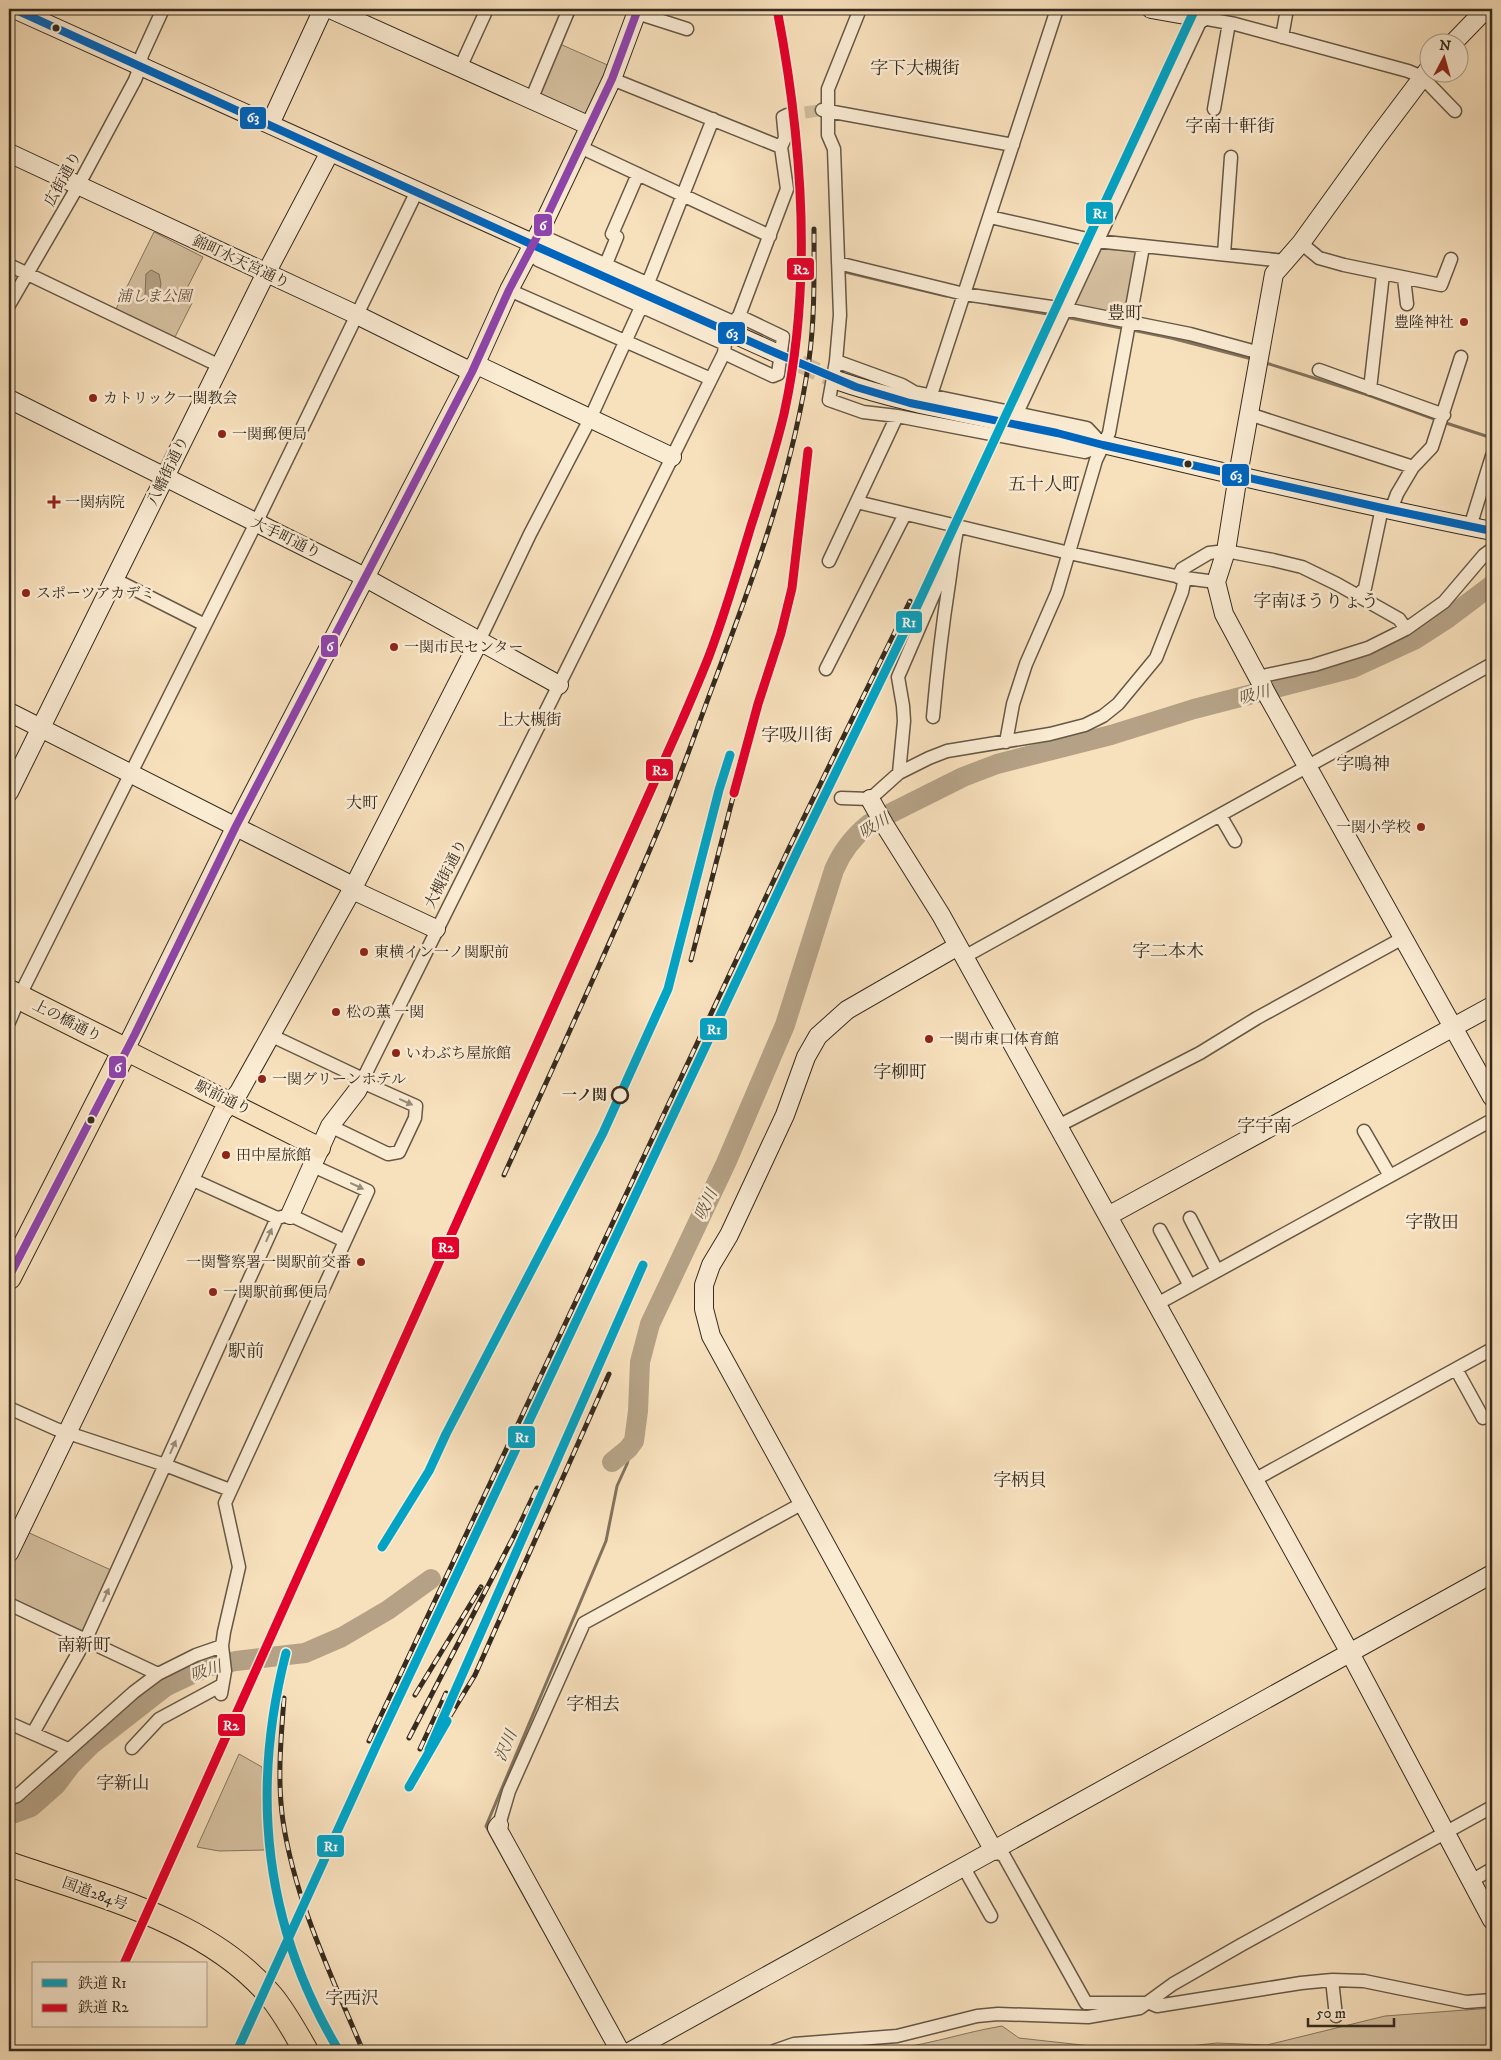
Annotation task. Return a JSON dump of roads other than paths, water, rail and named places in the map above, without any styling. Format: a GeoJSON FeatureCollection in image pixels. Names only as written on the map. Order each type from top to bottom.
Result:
{"type":"FeatureCollection","features":[{"type":"Feature","properties":{"kind":"highway","name":"上の橋通り"},"geometry":{"type":"LineString","coordinates":[[14,995],[125,1050]]}},
{"type":"Feature","properties":{"kind":"highway"},"geometry":{"type":"LineString","coordinates":[[9,1278],[125,1050]]}},
{"type":"Feature","properties":{"kind":"highway","name":"国道284号"},"geometry":{"type":"LineString","coordinates":[[9,1864],[202,1940],[244,1968],[276,2002],[286,2015],[306,2051]]}},
{"type":"Feature","properties":{"kind":"highway","name":"国道284号"},"geometry":{"type":"LineString","coordinates":[[9,1877],[130,1913]]}},
{"type":"Feature","properties":{"kind":"highway","name":"国道284号"},"geometry":{"type":"LineString","coordinates":[[162,1925],[241,1982],[270,2013],[292,2051]]}},
{"type":"Feature","properties":{"kind":"main road","name":"駅前通り"},"geometry":{"type":"LineString","coordinates":[[125,1050],[231,1102],[317,1157]]}},
{"type":"Feature","properties":{"kind":"street"},"geometry":{"type":"LineString","coordinates":[[14,9],[776,354]]}},
{"type":"Feature","properties":{"kind":"street","name":"広街通り"},"geometry":{"type":"LineString","coordinates":[[9,305],[78,186],[140,67],[142,55],[163,9]]}},
{"type":"Feature","properties":{"kind":"street"},"geometry":{"type":"LineString","coordinates":[[270,124],[323,9]]}},
{"type":"Feature","properties":{"kind":"street"},"geometry":{"type":"LineString","coordinates":[[330,9],[590,126]]}},
{"type":"Feature","properties":{"kind":"street"},"geometry":{"type":"LineString","coordinates":[[460,68],[487,9]]}},
{"type":"Feature","properties":{"kind":"street"},"geometry":{"type":"LineString","coordinates":[[531,100],[569,9]]}},
{"type":"Feature","properties":{"kind":"street"},"geometry":{"type":"LineString","coordinates":[[860,9],[828,89],[826,110],[828,134],[834,149],[840,315],[836,361],[829,400],[863,412],[897,416],[1085,452],[1103,445]]}},
{"type":"Feature","properties":{"kind":"street"},"geometry":{"type":"LineString","coordinates":[[931,395],[1057,9]]}},
{"type":"Feature","properties":{"kind":"street"},"geometry":{"type":"LineString","coordinates":[[1151,9],[1204,13],[1229,23],[1418,72]]}},
{"type":"Feature","properties":{"kind":"street"},"geometry":{"type":"LineString","coordinates":[[1282,37],[1287,9]]}},
{"type":"Feature","properties":{"kind":"street"},"geometry":{"type":"LineString","coordinates":[[1464,32],[1486,9]]}},
{"type":"Feature","properties":{"kind":"street"},"geometry":{"type":"LineString","coordinates":[[125,1050],[135,1034],[236,826],[473,368],[612,79],[637,11],[687,29]]}},
{"type":"Feature","properties":{"kind":"street"},"geometry":{"type":"LineString","coordinates":[[1017,413],[1096,240],[1204,13]]}},
{"type":"Feature","properties":{"kind":"street"},"geometry":{"type":"LineString","coordinates":[[1214,109],[1229,23]]}},
{"type":"Feature","properties":{"kind":"street"},"geometry":{"type":"LineString","coordinates":[[612,79],[781,147]]}},
{"type":"Feature","properties":{"kind":"street"},"geometry":{"type":"LineString","coordinates":[[1418,82],[1301,243],[1274,274],[1226,551],[1216,582],[1224,614],[1492,1097]]}},
{"type":"Feature","properties":{"kind":"street"},"geometry":{"type":"LineString","coordinates":[[1432,82],[1455,111]]}},
{"type":"Feature","properties":{"kind":"street"},"geometry":{"type":"LineString","coordinates":[[826,110],[1013,145]]}},
{"type":"Feature","properties":{"kind":"street"},"geometry":{"type":"LineString","coordinates":[[533,245],[548,238],[733,322],[739,316],[787,189],[781,147],[785,138],[783,117],[787,115]]}},
{"type":"Feature","properties":{"kind":"street"},"geometry":{"type":"LineString","coordinates":[[648,283],[714,119]]}},
{"type":"Feature","properties":{"kind":"street"},"geometry":{"type":"LineString","coordinates":[[580,147],[770,236]]}},
{"type":"Feature","properties":{"kind":"street","name":"八幡街通り"},"geometry":{"type":"LineString","coordinates":[[9,792],[266,274],[330,152]]}},
{"type":"Feature","properties":{"kind":"street","name":"錦町水天宮通り"},"geometry":{"type":"LineString","coordinates":[[9,153],[266,274],[672,457]]}},
{"type":"Feature","properties":{"kind":"street"},"geometry":{"type":"LineString","coordinates":[[1224,254],[1231,157]]}},
{"type":"Feature","properties":{"kind":"street"},"geometry":{"type":"LineString","coordinates":[[606,264],[617,237],[612,234],[638,174]]}},
{"type":"Feature","properties":{"kind":"street"},"geometry":{"type":"LineString","coordinates":[[9,1022],[14,995],[132,774],[417,191]]}},
{"type":"Feature","properties":{"kind":"street"},"geometry":{"type":"LineString","coordinates":[[990,217],[1096,240],[1143,247],[1286,261]]}},
{"type":"Feature","properties":{"kind":"street"},"geometry":{"type":"LineString","coordinates":[[1301,243],[1319,258],[1383,274],[1441,285],[1451,259]]}},
{"type":"Feature","properties":{"kind":"street"},"geometry":{"type":"LineString","coordinates":[[533,245],[538,260],[725,344],[724,353],[774,376],[778,374],[783,337],[739,316]]}},
{"type":"Feature","properties":{"kind":"street"},"geometry":{"type":"LineString","coordinates":[[1006,742],[1013,704],[1026,664],[1057,593],[1096,460],[1109,432],[1143,247]]}},
{"type":"Feature","properties":{"kind":"street"},"geometry":{"type":"LineString","coordinates":[[838,263],[964,294],[1065,309],[1190,334],[1260,353]]}},
{"type":"Feature","properties":{"kind":"street"},"geometry":{"type":"LineString","coordinates":[[9,265],[220,366]]}},
{"type":"Feature","properties":{"kind":"street"},"geometry":{"type":"LineString","coordinates":[[1370,389],[1383,274]]}},
{"type":"Feature","properties":{"kind":"street"},"geometry":{"type":"LineString","coordinates":[[1404,278],[1407,304]]}},
{"type":"Feature","properties":{"kind":"street"},"geometry":{"type":"LineString","coordinates":[[509,290],[711,379]]}},
{"type":"Feature","properties":{"kind":"street"},"geometry":{"type":"LineString","coordinates":[[9,1553],[222,1114],[239,1092],[353,888],[479,640],[530,534],[590,419],[641,307]]}},
{"type":"Feature","properties":{"kind":"street","name":"大槻街通り"},"geometry":{"type":"LineString","coordinates":[[362,1080],[724,353]]}},
{"type":"Feature","properties":{"kind":"street"},"geometry":{"type":"LineString","coordinates":[[1358,595],[1365,588],[1386,509],[1413,467],[1432,448],[1444,415],[1457,367],[1462,358]]}},
{"type":"Feature","properties":{"kind":"street"},"geometry":{"type":"LineString","coordinates":[[836,361],[902,384],[914,392],[1087,428],[1103,445]]}},
{"type":"Feature","properties":{"kind":"street"},"geometry":{"type":"LineString","coordinates":[[1319,370],[1444,415]]}},
{"type":"Feature","properties":{"kind":"street"},"geometry":{"type":"LineString","coordinates":[[836,380],[910,403],[1057,433],[1386,509],[1492,531]]}},
{"type":"Feature","properties":{"kind":"street","name":"大手町通り"},"geometry":{"type":"LineString","coordinates":[[9,399],[364,577],[559,685]]}},
{"type":"Feature","properties":{"kind":"street"},"geometry":{"type":"LineString","coordinates":[[1249,414],[1413,467]]}},
{"type":"Feature","properties":{"kind":"street"},"geometry":{"type":"LineString","coordinates":[[829,561],[897,416]]}},
{"type":"Feature","properties":{"kind":"street"},"geometry":{"type":"LineString","coordinates":[[1470,527],[1492,456]]}},
{"type":"Feature","properties":{"kind":"street"},"geometry":{"type":"LineString","coordinates":[[857,502],[1069,554],[1181,578],[1216,582]]}},
{"type":"Feature","properties":{"kind":"street"},"geometry":{"type":"LineString","coordinates":[[826,669],[905,514]]}},
{"type":"Feature","properties":{"kind":"street"},"geometry":{"type":"LineString","coordinates":[[899,773],[904,721],[898,677],[951,554],[958,526]]}},
{"type":"Feature","properties":{"kind":"street"},"geometry":{"type":"LineString","coordinates":[[1262,684],[1368,648],[1406,629],[1444,602],[1484,555],[1492,549]]}},
{"type":"Feature","properties":{"kind":"street"},"geometry":{"type":"LineString","coordinates":[[872,803],[899,773],[947,751],[1050,734],[1085,725],[1103,716],[1118,704],[1156,658],[1182,592],[1182,569],[1209,553],[1226,551],[1302,567],[1358,595],[1398,619],[1406,629]]}},
{"type":"Feature","properties":{"kind":"street"},"geometry":{"type":"LineString","coordinates":[[933,717],[951,554]]}},
{"type":"Feature","properties":{"kind":"street"},"geometry":{"type":"LineString","coordinates":[[114,579],[205,625]]}},
{"type":"Feature","properties":{"kind":"street"},"geometry":{"type":"LineString","coordinates":[[1492,664],[1220,815],[847,1010],[831,1022],[818,1036],[806,1057],[785,1115],[733,1226],[711,1265],[704,1286],[704,1309],[711,1336],[994,1851],[1004,1856],[1086,2003],[1150,2003],[1157,2006],[1301,1983],[1332,1980],[1364,1981],[1466,2002],[1492,2000]]}},
{"type":"Feature","properties":{"kind":"street"},"geometry":{"type":"LineString","coordinates":[[9,712],[436,929]]}},
{"type":"Feature","properties":{"kind":"street"},"geometry":{"type":"LineString","coordinates":[[841,798],[872,803]]}},
{"type":"Feature","properties":{"kind":"street"},"geometry":{"type":"LineString","coordinates":[[872,803],[941,915],[1350,1653],[1491,1916]]}},
{"type":"Feature","properties":{"kind":"street"},"geometry":{"type":"LineString","coordinates":[[1220,815],[1234,841]]}},
{"type":"Feature","properties":{"kind":"street"},"geometry":{"type":"LineString","coordinates":[[1058,1126],[1200,1053],[1257,1018],[1403,938]]}},
{"type":"Feature","properties":{"kind":"street"},"geometry":{"type":"LineString","coordinates":[[1108,1216],[1492,1006]]}},
{"type":"Feature","properties":{"kind":"street"},"geometry":{"type":"LineString","coordinates":[[270,1035],[416,1106],[416,1118],[399,1152],[388,1154],[330,1126]]}},
{"type":"Feature","properties":{"kind":"street"},"geometry":{"type":"LineString","coordinates":[[33,1733],[86,1639],[165,1465],[284,1216],[317,1157],[330,1126],[357,1091],[362,1080]]}},
{"type":"Feature","properties":{"kind":"street"},"geometry":{"type":"LineString","coordinates":[[1157,1304],[1492,1120]]}},
{"type":"Feature","properties":{"kind":"street"},"geometry":{"type":"LineString","coordinates":[[1364,1131],[1390,1176]]}},
{"type":"Feature","properties":{"kind":"street"},"geometry":{"type":"LineString","coordinates":[[132,1748],[159,1720],[222,1689],[225,1671],[222,1649],[224,1632],[240,1567],[225,1503],[368,1191],[317,1157]]}},
{"type":"Feature","properties":{"kind":"street"},"geometry":{"type":"LineString","coordinates":[[191,1179],[344,1241]]}},
{"type":"Feature","properties":{"kind":"street"},"geometry":{"type":"LineString","coordinates":[[1190,1218],[1217,1271]]}},
{"type":"Feature","properties":{"kind":"street"},"geometry":{"type":"LineString","coordinates":[[1160,1230],[1190,1286]]}},
{"type":"Feature","properties":{"kind":"street"},"geometry":{"type":"LineString","coordinates":[[1254,1480],[1492,1349]]}},
{"type":"Feature","properties":{"kind":"street"},"geometry":{"type":"LineString","coordinates":[[1456,1369],[1483,1418]]}},
{"type":"Feature","properties":{"kind":"street"},"geometry":{"type":"LineString","coordinates":[[9,1408],[68,1433],[165,1465],[230,1490]]}},
{"type":"Feature","properties":{"kind":"street"},"geometry":{"type":"LineString","coordinates":[[620,2051],[498,1828],[509,1791],[584,1623],[803,1503]]}},
{"type":"Feature","properties":{"kind":"street"},"geometry":{"type":"LineString","coordinates":[[631,2051],[1492,1574]]}},
{"type":"Feature","properties":{"kind":"street"},"geometry":{"type":"LineString","coordinates":[[9,1604],[158,1674]]}},
{"type":"Feature","properties":{"kind":"street"},"geometry":{"type":"LineString","coordinates":[[9,1799],[17,1796],[68,1749],[134,1692],[158,1674],[196,1655],[222,1649]]}},
{"type":"Feature","properties":{"kind":"street"},"geometry":{"type":"LineString","coordinates":[[10,1726],[33,1733],[68,1749]]}},
{"type":"Feature","properties":{"kind":"street"},"geometry":{"type":"LineString","coordinates":[[774,2051],[794,2044],[897,2036],[977,2016],[998,2014],[1088,2017],[1140,2008],[1150,2003],[1173,1984],[1224,1954],[1492,1807]]}},
{"type":"Feature","properties":{"kind":"street"},"geometry":{"type":"LineString","coordinates":[[964,1868],[991,1916]]}},
{"type":"Feature","properties":{"kind":"street"},"geometry":{"type":"LineString","coordinates":[[1471,1881],[1492,1869]]}},
{"type":"Feature","properties":{"kind":"street"},"geometry":{"type":"LineString","coordinates":[[1332,1980],[1336,2016]]}},
{"type":"Feature","properties":{"kind":"waterway"},"geometry":{"type":"LineString","coordinates":[[845,272],[946,296]]}},
{"type":"Feature","properties":{"kind":"waterway"},"geometry":{"type":"LineString","coordinates":[[989,304],[1059,316]]}},
{"type":"Feature","properties":{"kind":"waterway"},"geometry":{"type":"LineString","coordinates":[[1065,317],[1126,329]]}},
{"type":"Feature","properties":{"kind":"waterway"},"geometry":{"type":"LineString","coordinates":[[1132,330],[1252,359]]}},
{"type":"Feature","properties":{"kind":"waterway"},"geometry":{"type":"LineString","coordinates":[[1263,362],[1368,395],[1437,420]]}},
{"type":"Feature","properties":{"kind":"waterway"},"geometry":{"type":"LineString","coordinates":[[1443,422],[1492,438]]}},
{"type":"Feature","properties":{"kind":"waterway","name":"吸川"},"geometry":{"type":"LineString","coordinates":[[612,1462],[628,1449],[634,1441],[638,1411],[640,1362],[650,1324],[726,1163],[785,1025],[834,870],[844,851],[858,834],[869,824],[963,777],[997,764],[1111,735],[1194,709],[1353,668],[1414,640],[1448,618],[1492,585]]}},
{"type":"Feature","properties":{"kind":"waterway","name":"沢川"},"geometry":{"type":"LineString","coordinates":[[542,1927],[486,1826],[606,1541],[617,1486],[627,1464],[634,1441]]}},
{"type":"Feature","properties":{"kind":"waterway","name":"吸川"},"geometry":{"type":"LineString","coordinates":[[9,1815],[31,1807],[56,1785],[71,1765],[92,1744],[165,1687],[207,1667],[236,1661],[305,1653],[342,1637],[388,1610],[431,1579]]}},
{"type":"Feature","properties":{"kind":"tunnel"},"geometry":{"type":"LineString","coordinates":[[787,115],[822,110]]}},
{"type":"Feature","properties":{"kind":"tunnel"},"geometry":{"type":"LineString","coordinates":[[776,353],[836,380]]}},
{"type":"Feature","properties":{"kind":"railway"},"geometry":{"type":"LineString","coordinates":[[504,1175],[606,951],[664,816],[742,608],[770,527],[793,444],[809,360],[813,311],[814,229]]}},
{"type":"Feature","properties":{"kind":"railway"},"geometry":{"type":"LineString","coordinates":[[691,960],[748,739],[781,633],[792,588],[808,451]]}},
{"type":"Feature","properties":{"kind":"railway"},"geometry":{"type":"LineString","coordinates":[[369,1741],[789,848],[910,601]]}},
{"type":"Feature","properties":{"kind":"railway"},"geometry":{"type":"LineString","coordinates":[[382,1547],[429,1471],[446,1434],[603,1133],[668,989],[719,790],[730,755]]}},
{"type":"Feature","properties":{"kind":"railway"},"geometry":{"type":"LineString","coordinates":[[429,1750],[643,1265]]}},
{"type":"Feature","properties":{"kind":"railway"},"geometry":{"type":"LineString","coordinates":[[450,1716],[475,1675],[609,1374]]}},
{"type":"Feature","properties":{"kind":"railway"},"geometry":{"type":"LineString","coordinates":[[409,1738],[537,1488]]}},
{"type":"Feature","properties":{"kind":"railway"},"geometry":{"type":"LineString","coordinates":[[415,1695],[481,1587]]}},
{"type":"Feature","properties":{"kind":"railway"},"geometry":{"type":"LineString","coordinates":[[420,1749],[446,1693]]}},
{"type":"Feature","properties":{"kind":"railway"},"geometry":{"type":"LineString","coordinates":[[284,1698],[280,1790],[283,1821],[289,1851],[305,1909],[327,1967],[363,2051]]}},
{"type":"Feature","properties":{"kind":"railway"},"geometry":{"type":"LineString","coordinates":[[409,1787],[432,1746]]}},
{"type":"Feature","properties":{"kind":"rail line","name":"R2"},"geometry":{"type":"LineString","coordinates":[[125,1962],[680,725],[706,665],[720,624],[769,470],[784,414],[799,314],[801,211],[798,160],[786,58],[777,9]]}},
{"type":"Feature","properties":{"kind":"rail line","name":"R1"},"geometry":{"type":"LineString","coordinates":[[237,2051],[377,1744],[797,852],[918,604],[1195,9]]}},
{"type":"Feature","properties":{"kind":"rail line","name":"R2"},"geometry":{"type":"LineString","coordinates":[[734,793],[758,704],[781,633],[792,588],[808,451]]}},
{"type":"Feature","properties":{"kind":"rail line","name":"R1"},"geometry":{"type":"LineString","coordinates":[[382,1547],[429,1471],[446,1434],[603,1133],[668,989],[719,790],[730,755]]}},
{"type":"Feature","properties":{"kind":"rail line","name":"R1"},"geometry":{"type":"LineString","coordinates":[[429,1750],[643,1265]]}},
{"type":"Feature","properties":{"kind":"rail line","name":"R1"},"geometry":{"type":"LineString","coordinates":[[286,1653],[275,1705],[269,1757],[267,1807],[271,1858],[280,1907],[294,1956],[314,2004],[339,2051]]}},
{"type":"Feature","properties":{"kind":"rail line","name":"R1"},"geometry":{"type":"LineString","coordinates":[[409,1787],[447,1721]]}},
{"type":"Feature","properties":{"kind":"place","name":"豊隆神社"},"geometry":{"type":"Point","coordinates":[1464,322]}},
{"type":"Feature","properties":{"kind":"place","name":"カトリック一関教会"},"geometry":{"type":"Point","coordinates":[93,398]}},
{"type":"Feature","properties":{"kind":"place","name":"一関郵便局"},"geometry":{"type":"Point","coordinates":[222,434]}},
{"type":"Feature","properties":{"kind":"place","name":"一関病院"},"geometry":{"type":"Point","coordinates":[54,502]}},
{"type":"Feature","properties":{"kind":"place","name":"スポーツアカデミ"},"geometry":{"type":"Point","coordinates":[26,593]}},
{"type":"Feature","properties":{"kind":"place","name":"一関市民センター"},"geometry":{"type":"Point","coordinates":[394,647]}},
{"type":"Feature","properties":{"kind":"place","name":"一関小学校"},"geometry":{"type":"Point","coordinates":[1421,827]}},
{"type":"Feature","properties":{"kind":"place","name":"東横イン一ノ関駅前"},"geometry":{"type":"Point","coordinates":[364,952]}},
{"type":"Feature","properties":{"kind":"place","name":"松の薫 一関"},"geometry":{"type":"Point","coordinates":[336,1012]}},
{"type":"Feature","properties":{"kind":"place","name":"一関市東口体育館"},"geometry":{"type":"Point","coordinates":[929,1039]}},
{"type":"Feature","properties":{"kind":"place","name":"いわぶち屋旅館"},"geometry":{"type":"Point","coordinates":[396,1053]}},
{"type":"Feature","properties":{"kind":"place","name":"一関グリーンホテル"},"geometry":{"type":"Point","coordinates":[262,1079]}},
{"type":"Feature","properties":{"kind":"place","name":"一ノ関"},"geometry":{"type":"Point","coordinates":[620,1095]}},
{"type":"Feature","properties":{"kind":"place","name":"田中屋旅館"},"geometry":{"type":"Point","coordinates":[226,1155]}},
{"type":"Feature","properties":{"kind":"place","name":"一関警察署一関駅前交番"},"geometry":{"type":"Point","coordinates":[361,1262]}},
{"type":"Feature","properties":{"kind":"place","name":"一関駅前郵便局"},"geometry":{"type":"Point","coordinates":[213,1292]}},
{"type":"Feature","properties":{"kind":"district","name":"字下大槻街"},"geometry":{"type":"Point","coordinates":[915,69]}},
{"type":"Feature","properties":{"kind":"district","name":"字南十軒街"},"geometry":{"type":"Point","coordinates":[1230,127]}},
{"type":"Feature","properties":{"kind":"district","name":"豊町"},"geometry":{"type":"Point","coordinates":[1125,314]}},
{"type":"Feature","properties":{"kind":"district","name":"五十人町"},"geometry":{"type":"Point","coordinates":[1044,485]}},
{"type":"Feature","properties":{"kind":"district","name":"字南ほうりょう"},"geometry":{"type":"Point","coordinates":[1316,602]}},
{"type":"Feature","properties":{"kind":"district","name":"上大槻街"},"geometry":{"type":"Point","coordinates":[530,720]}},
{"type":"Feature","properties":{"kind":"district","name":"字吸川街"},"geometry":{"type":"Point","coordinates":[797,736]}},
{"type":"Feature","properties":{"kind":"district","name":"字鳴神"},"geometry":{"type":"Point","coordinates":[1363,765]}},
{"type":"Feature","properties":{"kind":"district","name":"大町"},"geometry":{"type":"Point","coordinates":[362,803]}},
{"type":"Feature","properties":{"kind":"district","name":"字二本木"},"geometry":{"type":"Point","coordinates":[1168,952]}},
{"type":"Feature","properties":{"kind":"district","name":"字柳町"},"geometry":{"type":"Point","coordinates":[900,1073]}},
{"type":"Feature","properties":{"kind":"district","name":"字宇南"},"geometry":{"type":"Point","coordinates":[1264,1127]}},
{"type":"Feature","properties":{"kind":"district","name":"字散田"},"geometry":{"type":"Point","coordinates":[1432,1223]}},
{"type":"Feature","properties":{"kind":"district","name":"駅前"},"geometry":{"type":"Point","coordinates":[246,1352]}},
{"type":"Feature","properties":{"kind":"district","name":"字柄貝"},"geometry":{"type":"Point","coordinates":[1020,1481]}},
{"type":"Feature","properties":{"kind":"district","name":"南新町"},"geometry":{"type":"Point","coordinates":[84,1646]}},
{"type":"Feature","properties":{"kind":"district","name":"字相去"},"geometry":{"type":"Point","coordinates":[593,1705]}},
{"type":"Feature","properties":{"kind":"district","name":"字新山"},"geometry":{"type":"Point","coordinates":[123,1784]}},
{"type":"Feature","properties":{"kind":"district","name":"字西沢"},"geometry":{"type":"Point","coordinates":[352,1999]}},
{"type":"Feature","properties":{"kind":"park label","name":"浦しま公園"},"geometry":{"type":"Point","coordinates":[154,296]}}]}
